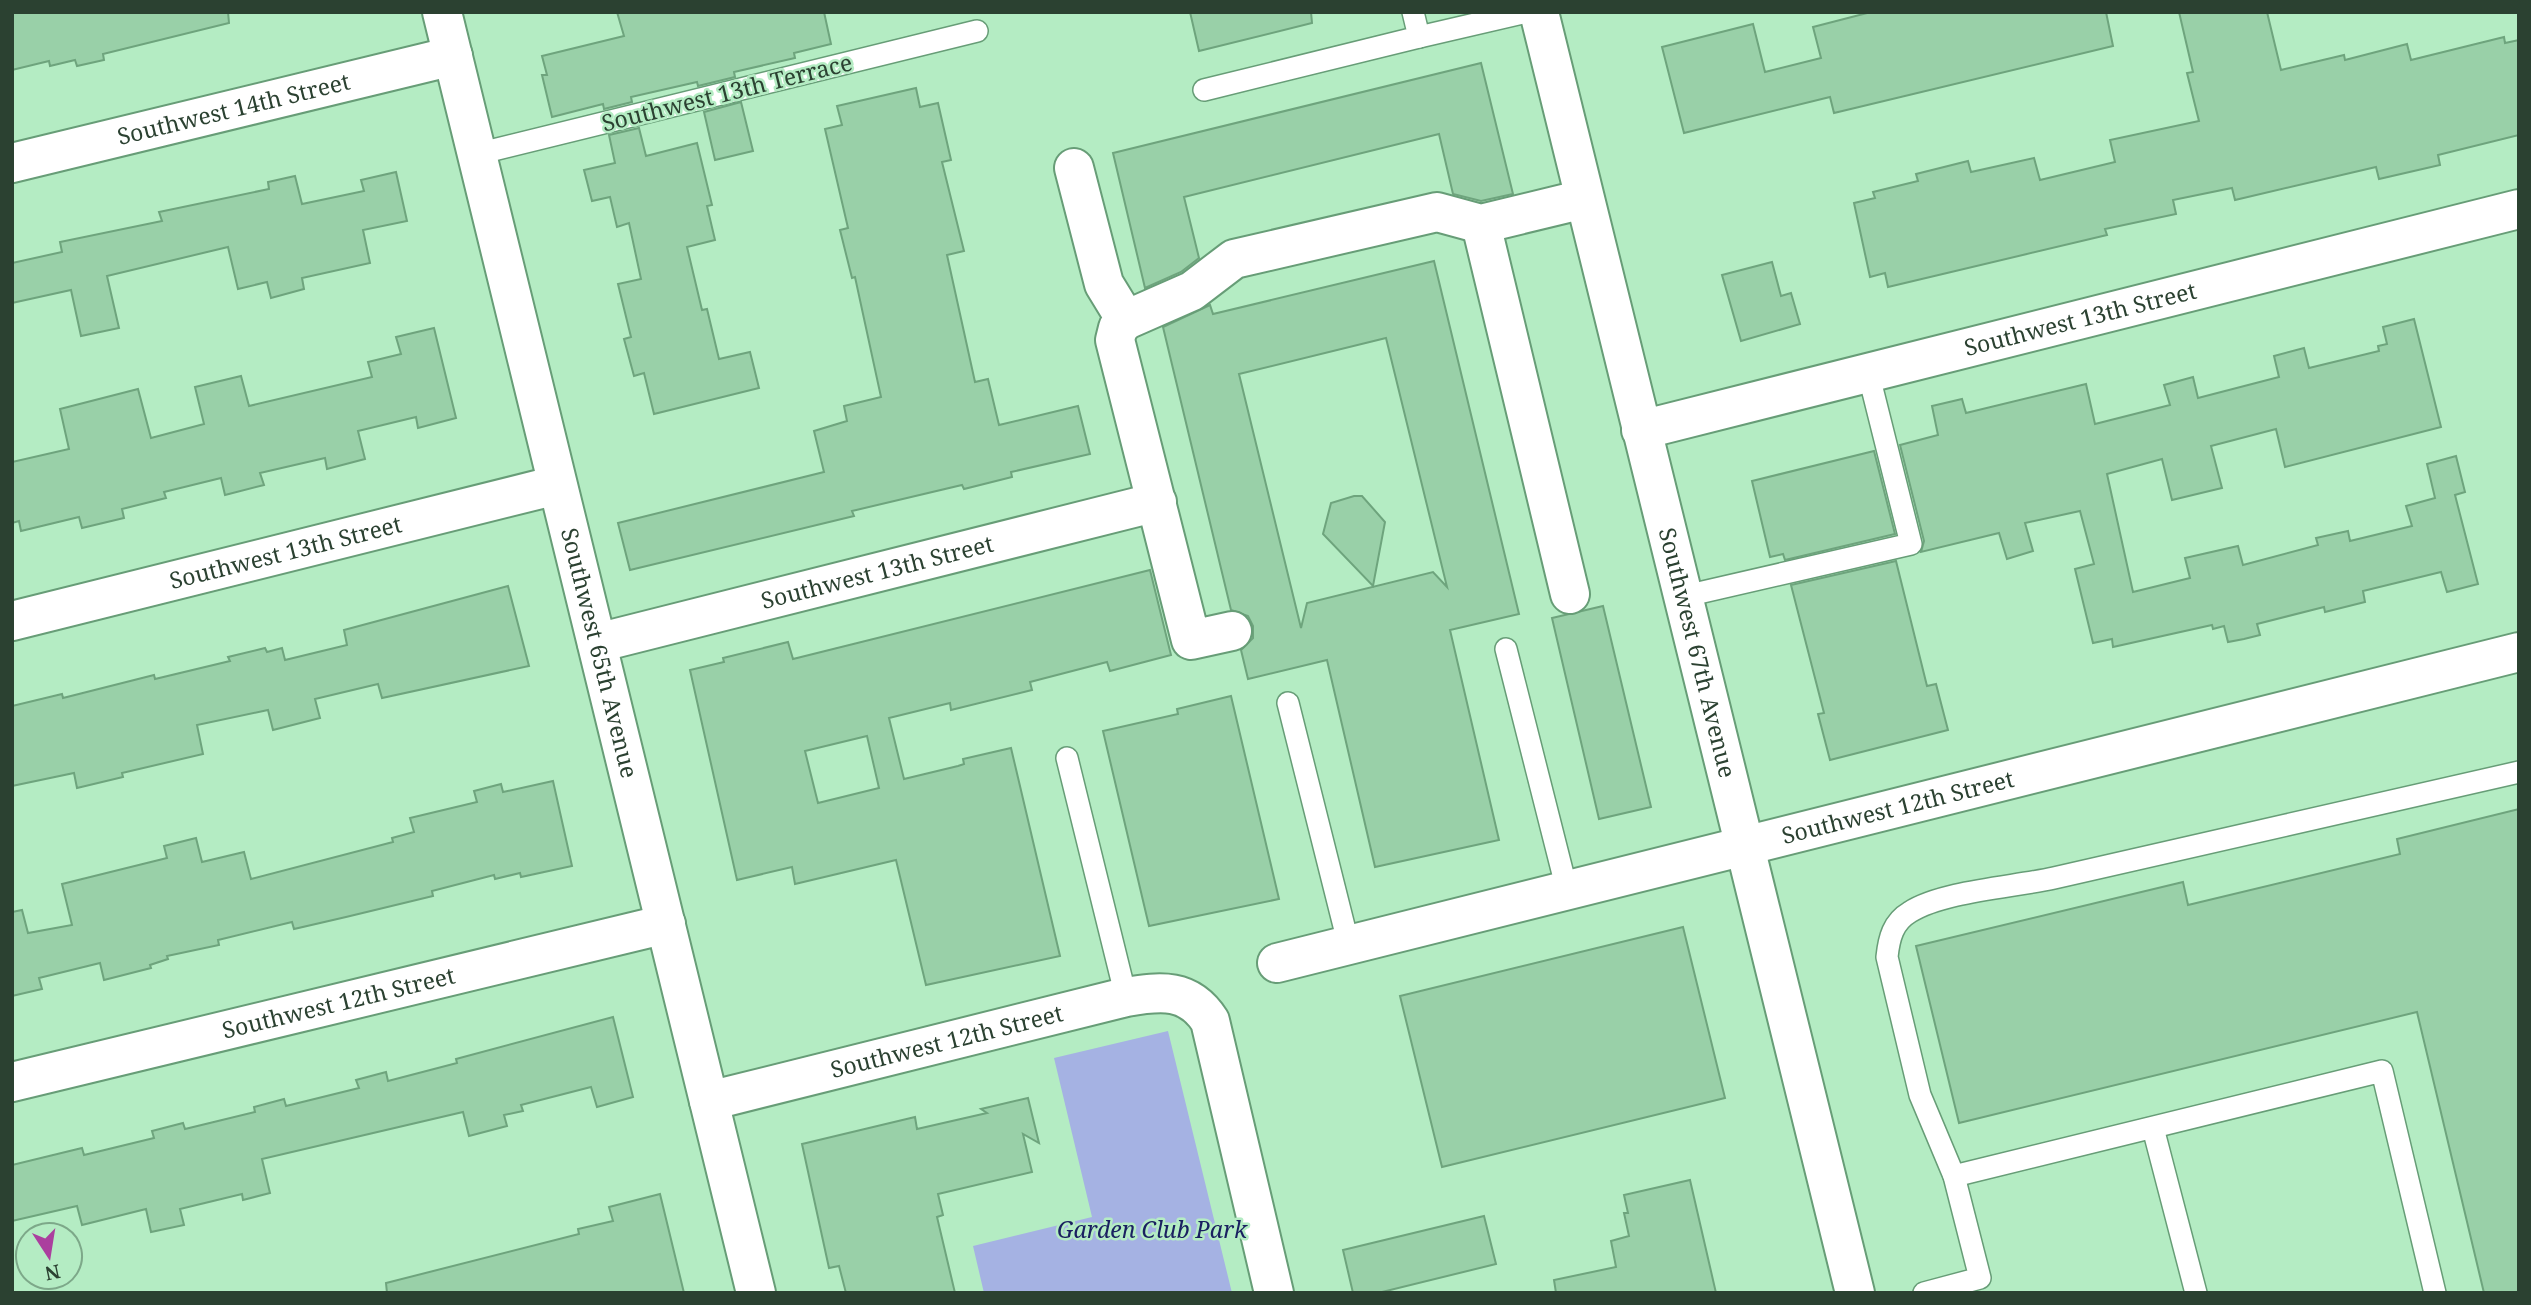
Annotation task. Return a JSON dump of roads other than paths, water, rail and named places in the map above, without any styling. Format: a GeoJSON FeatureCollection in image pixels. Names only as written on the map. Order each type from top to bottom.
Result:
{"type":"FeatureCollection","features":[{"type":"Feature","properties":{"kind":"street","name":"Southwest 65th Avenue"},"geometry":{"type":"LineString","coordinates":[[442,12],[757,1293]]}},
{"type":"Feature","properties":{"kind":"street","name":"Southwest 67th Avenue"},"geometry":{"type":"LineString","coordinates":[[1539,12],[1742,845],[1855,1293]]}},
{"type":"Feature","properties":{"kind":"street","name":"Southwest 14th Street"},"geometry":{"type":"LineString","coordinates":[[12,163],[453,56]]}},
{"type":"Feature","properties":{"kind":"street"},"geometry":{"type":"LineString","coordinates":[[1074,168],[1104,284],[1126,320]]}},
{"type":"Feature","properties":{"kind":"street"},"geometry":{"type":"LineString","coordinates":[[1232,631],[1191,640],[1115,340],[1118,328],[1126,320],[1192,291],[1234,260],[1437,212],[1481,225],[1584,199]]}},
{"type":"Feature","properties":{"kind":"street","name":"Southwest 13th Street"},"geometry":{"type":"LineString","coordinates":[[1641,430],[2519,209]]}},
{"type":"Feature","properties":{"kind":"street"},"geometry":{"type":"LineString","coordinates":[[1481,225],[1570,594]]}},
{"type":"Feature","properties":{"kind":"street","name":"Southwest 13th Street"},"geometry":{"type":"LineString","coordinates":[[12,621],[557,485]]}},
{"type":"Feature","properties":{"kind":"street","name":"Southwest 13th Street"},"geometry":{"type":"LineString","coordinates":[[597,643],[1157,502]]}},
{"type":"Feature","properties":{"kind":"street","name":"Southwest 12th Street"},"geometry":{"type":"LineString","coordinates":[[1277,963],[2519,652]]}},
{"type":"Feature","properties":{"kind":"street","name":"Southwest 12th Street"},"geometry":{"type":"LineString","coordinates":[[12,1082],[666,923]]}},
{"type":"Feature","properties":{"kind":"street","name":"Southwest 12th Street"},"geometry":{"type":"LineString","coordinates":[[709,1101],[1126,997],[1168,992],[1183,997],[1201,1006],[1210,1021],[1274,1293]]}},
{"type":"Feature","properties":{"kind":"lane"},"geometry":{"type":"LineString","coordinates":[[1413,12],[1419,37]]}},
{"type":"Feature","properties":{"kind":"lane"},"geometry":{"type":"LineString","coordinates":[[1204,90],[1527,12]]}},
{"type":"Feature","properties":{"kind":"lane","name":"Southwest 13th Terrace"},"geometry":{"type":"LineString","coordinates":[[477,155],[977,31]]}},
{"type":"Feature","properties":{"kind":"lane"},"geometry":{"type":"LineString","coordinates":[[1681,597],[1911,544],[1868,372]]}},
{"type":"Feature","properties":{"kind":"lane"},"geometry":{"type":"LineString","coordinates":[[1506,649],[1567,890]]}},
{"type":"Feature","properties":{"kind":"lane"},"geometry":{"type":"LineString","coordinates":[[1288,703],[1349,946]]}},
{"type":"Feature","properties":{"kind":"lane"},"geometry":{"type":"LineString","coordinates":[[1067,758],[1126,997]]}},
{"type":"Feature","properties":{"kind":"lane"},"geometry":{"type":"LineString","coordinates":[[1924,1293],[1980,1278],[1954,1176],[1920,1095],[1887,957],[1888,940],[1895,925],[1908,912],[1954,897],[2048,880],[2519,772]]}},
{"type":"Feature","properties":{"kind":"lane"},"geometry":{"type":"LineString","coordinates":[[1954,1176],[2382,1071],[2435,1293]]}},
{"type":"Feature","properties":{"kind":"lane"},"geometry":{"type":"LineString","coordinates":[[2153,1128],[2196,1293]]}},
{"type":"Feature","properties":{"kind":"park label","name":"Garden Club Park"},"geometry":{"type":"Point","coordinates":[1152,1230]}}]}
